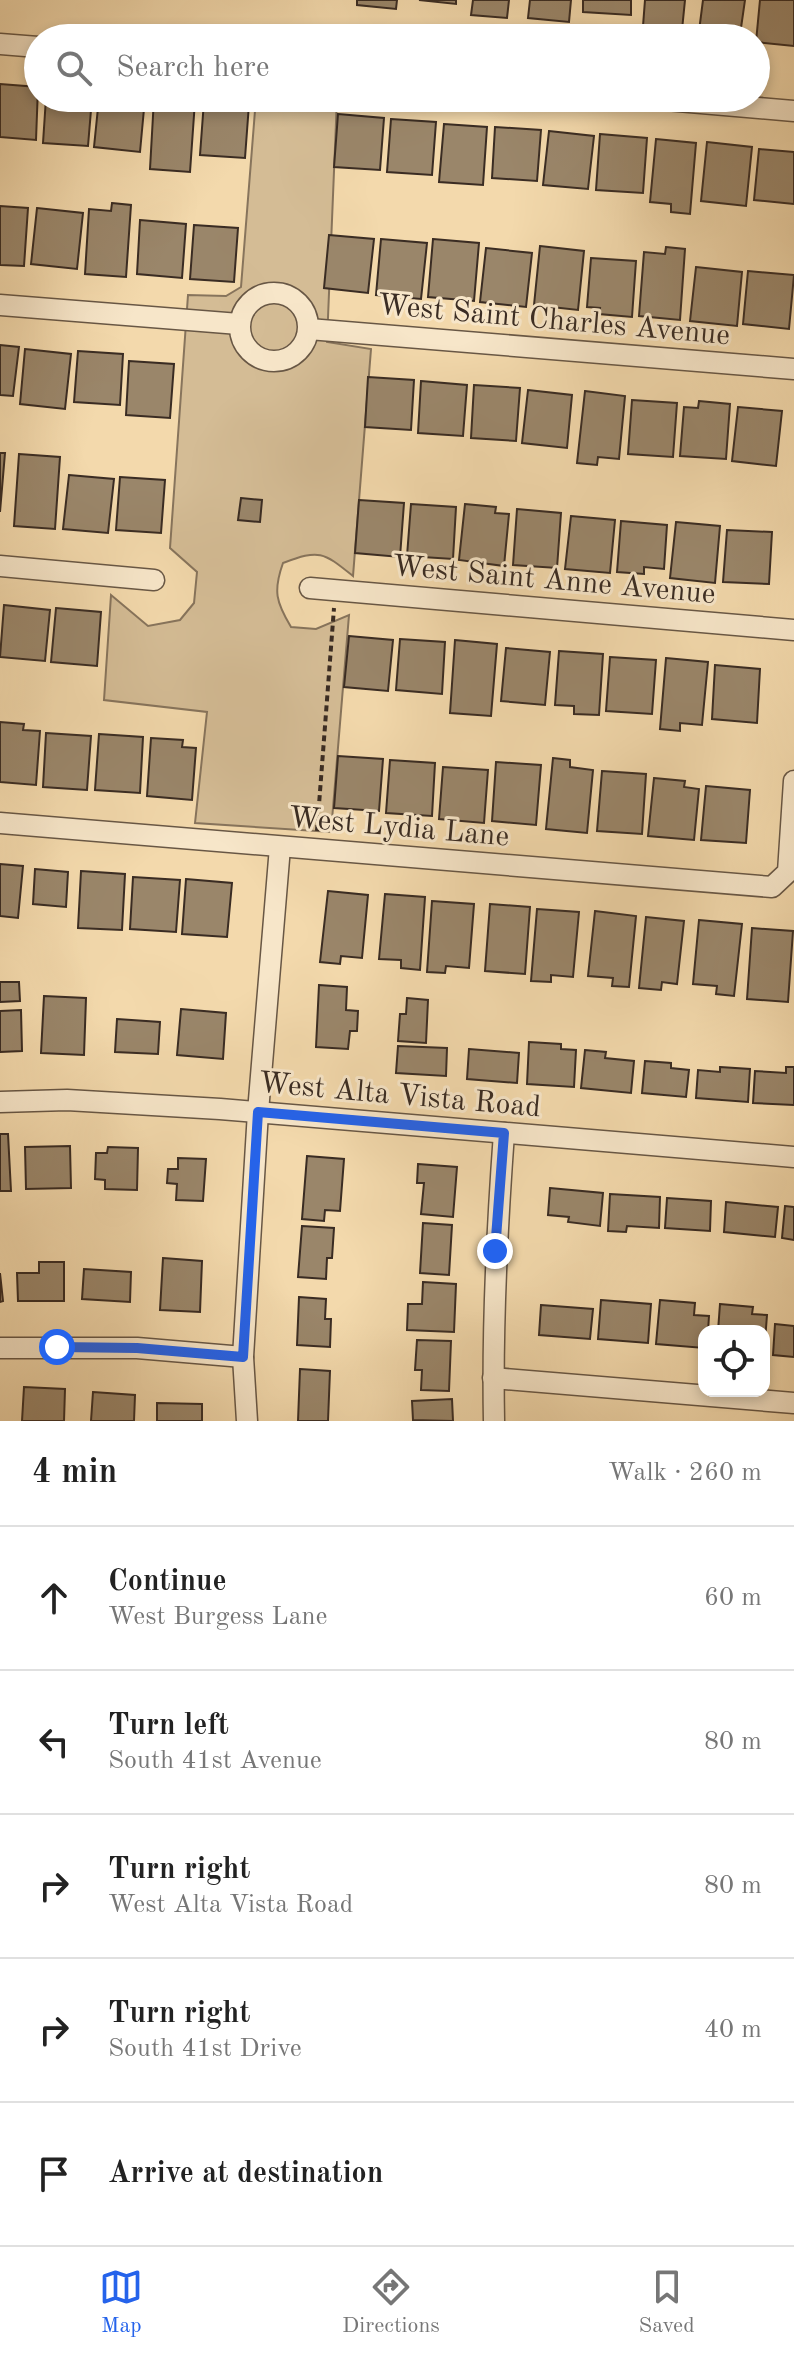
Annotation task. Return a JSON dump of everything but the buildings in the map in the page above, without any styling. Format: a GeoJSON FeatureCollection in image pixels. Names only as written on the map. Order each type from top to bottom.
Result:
{"type":"FeatureCollection","features":[{"type":"Feature","properties":{"kind":"street"},"geometry":{"type":"LineString","coordinates":[[0,44],[24,46]]}},
{"type":"Feature","properties":{"kind":"street"},"geometry":{"type":"LineString","coordinates":[[770,109],[794,111]]}},
{"type":"Feature","properties":{"kind":"street"},"geometry":{"type":"LineString","coordinates":[[276,292],[293,298],[305,312],[309,329],[303,346],[289,358],[271,362],[254,356],[242,342],[239,324],[245,307],[258,296],[276,292]]}},
{"type":"Feature","properties":{"kind":"street"},"geometry":{"type":"LineString","coordinates":[[0,305],[239,324]]}},
{"type":"Feature","properties":{"kind":"street","name":"West Saint Charles Avenue"},"geometry":{"type":"LineString","coordinates":[[309,329],[794,369]]}},
{"type":"Feature","properties":{"kind":"street"},"geometry":{"type":"LineString","coordinates":[[0,566],[154,580]]}},
{"type":"Feature","properties":{"kind":"street","name":"West Saint Anne Avenue"},"geometry":{"type":"LineString","coordinates":[[310,588],[794,630]]}},
{"type":"Feature","properties":{"kind":"street","name":"West Lydia Lane"},"geometry":{"type":"LineString","coordinates":[[0,823],[772,887],[788,872],[794,781]]}},
{"type":"Feature","properties":{"kind":"street"},"geometry":{"type":"LineString","coordinates":[[247,1421],[243,1357],[258,1112],[280,847]]}},
{"type":"Feature","properties":{"kind":"street","name":"West Alta Vista Road"},"geometry":{"type":"LineString","coordinates":[[0,1102],[67,1100],[258,1112],[794,1157]]}},
{"type":"Feature","properties":{"kind":"street"},"geometry":{"type":"LineString","coordinates":[[494,1421],[495,1251],[504,1133]]}},
{"type":"Feature","properties":{"kind":"street"},"geometry":{"type":"LineString","coordinates":[[0,1348],[137,1348],[243,1357]]}},
{"type":"Feature","properties":{"kind":"street"},"geometry":{"type":"LineString","coordinates":[[493,1378],[794,1403]]}},
{"type":"Feature","properties":{"kind":"path"},"geometry":{"type":"LineString","coordinates":[[316,849],[335,590]]}},
{"type":"Feature","properties":{"kind":"shaded area"},"geometry":{"type":"Polygon","coordinates":[[[255,112],[336,112],[327,342],[371,349],[353,576],[321,555],[305,556],[283,563],[277,589],[279,603],[291,627],[316,629],[349,615],[331,832],[195,823],[207,712],[104,700],[111,595],[148,626],[180,620],[194,603],[197,572],[170,548],[188,295],[226,296],[241,287],[255,112]]]}},
{"type":"Feature","properties":{"kind":"route"},"geometry":{"type":"LineString","coordinates":[[57,1347],[137,1348],[243,1357],[258,1112],[504,1133],[495,1251]]}}]}
